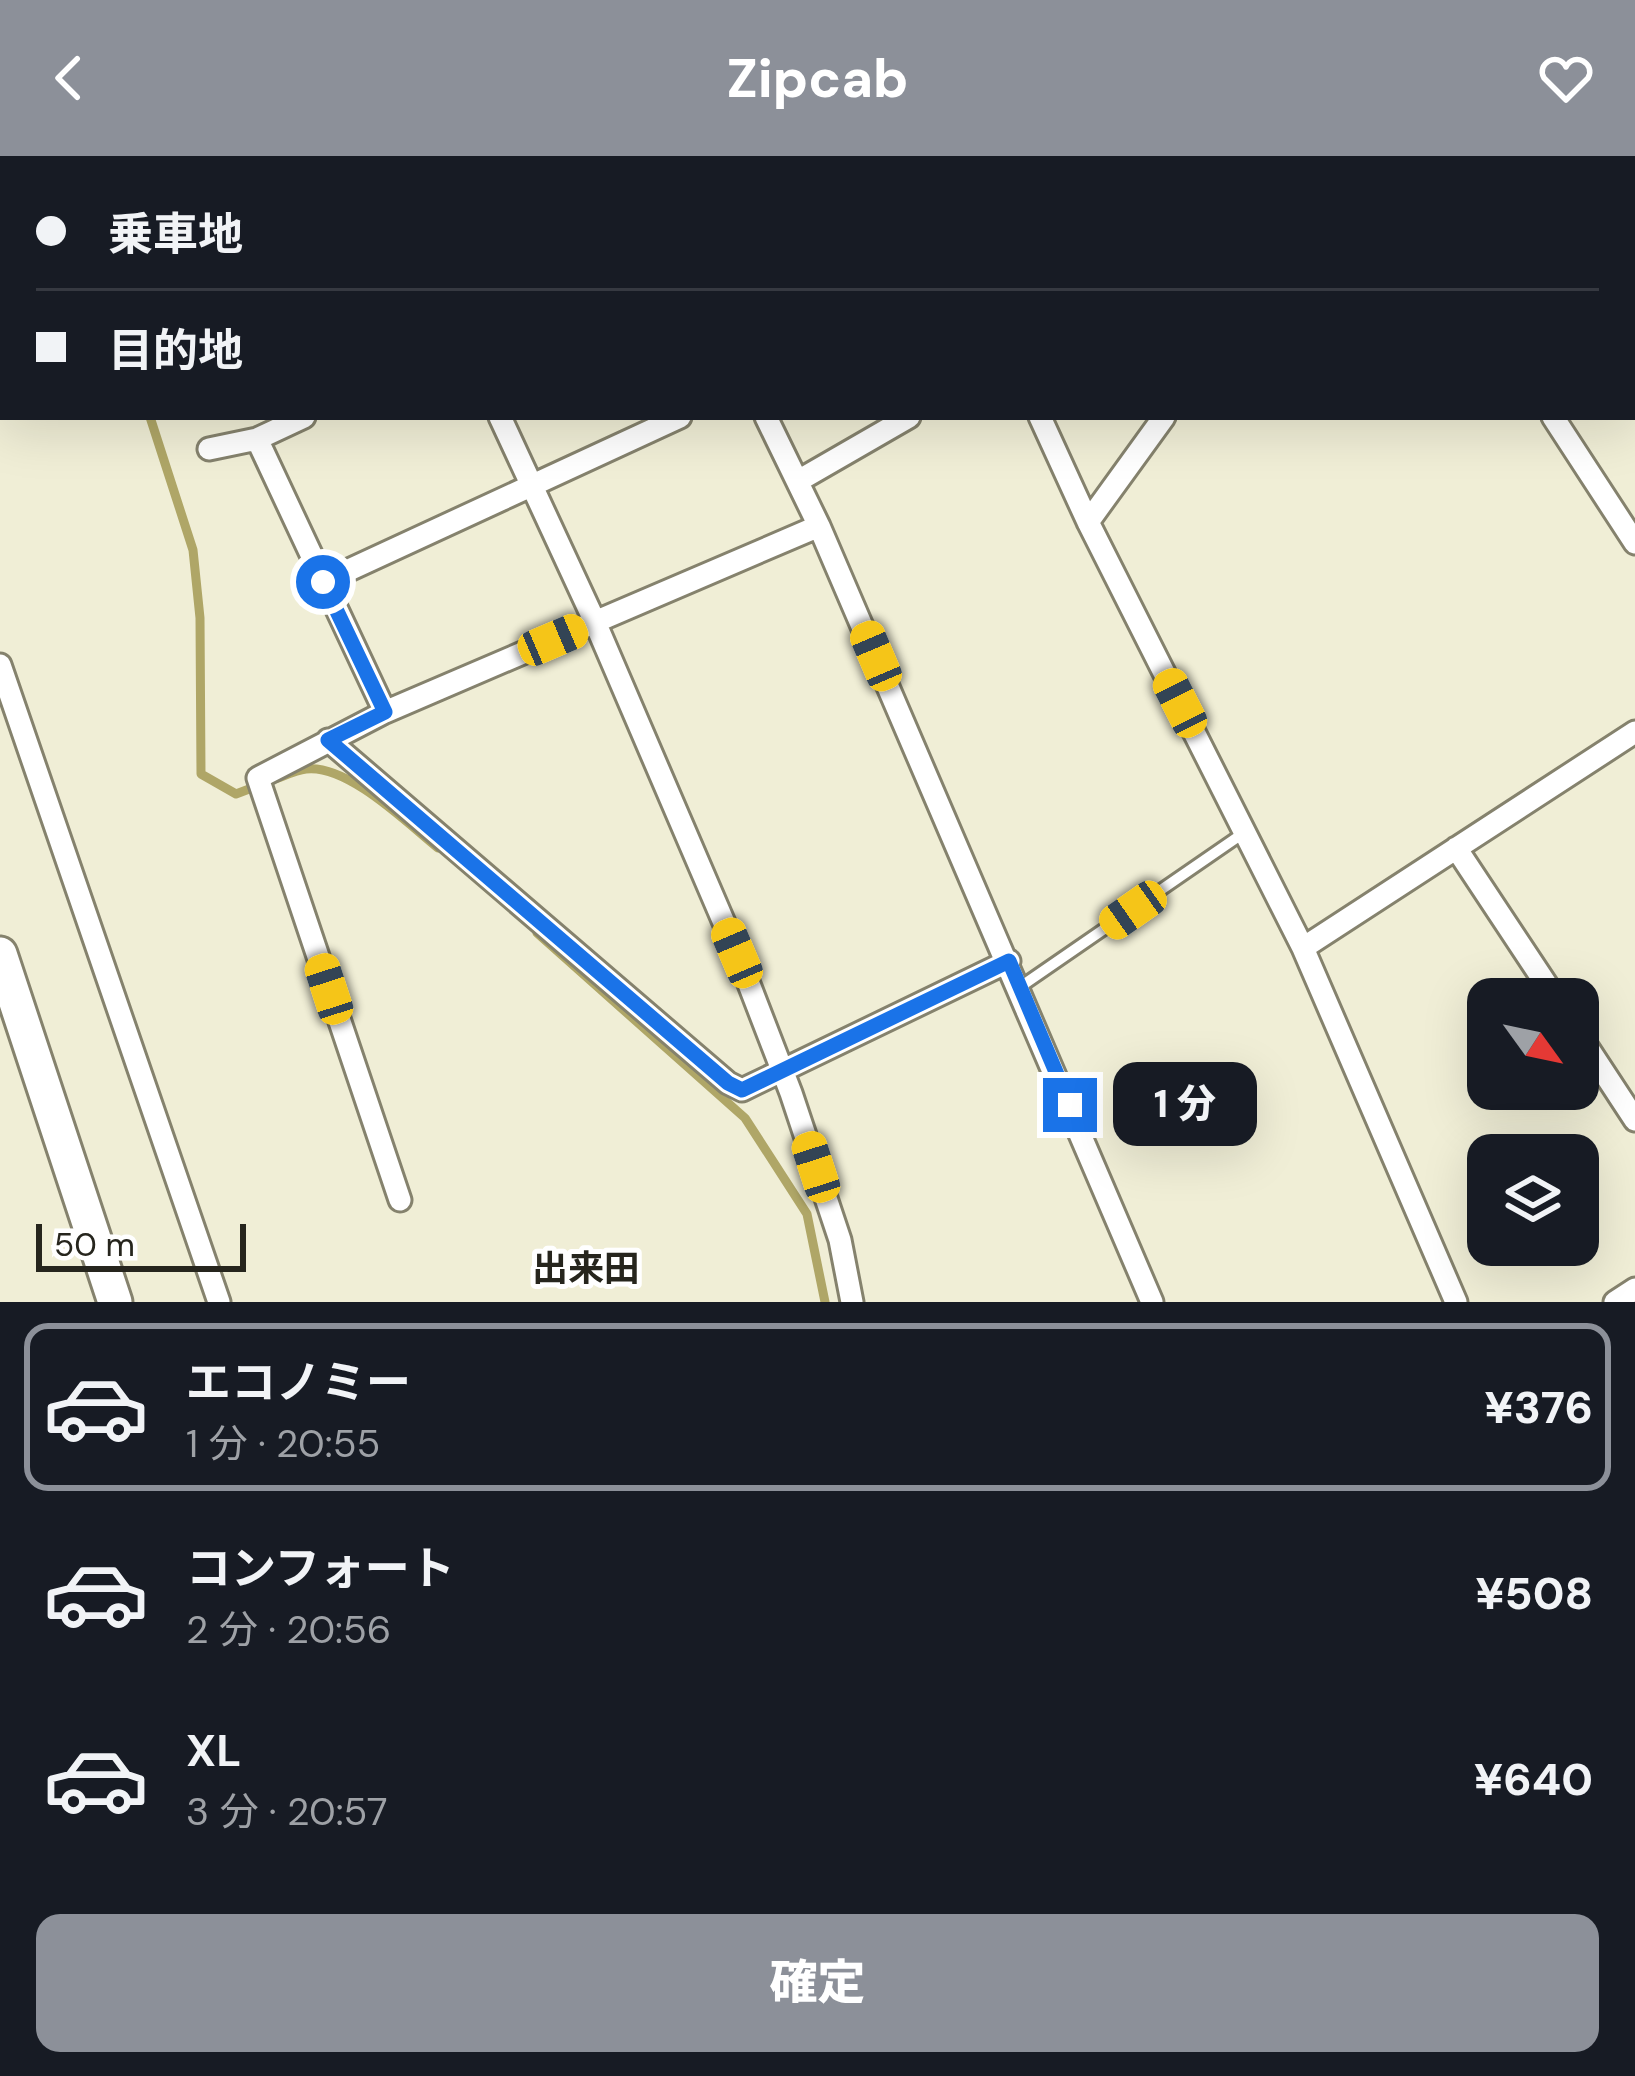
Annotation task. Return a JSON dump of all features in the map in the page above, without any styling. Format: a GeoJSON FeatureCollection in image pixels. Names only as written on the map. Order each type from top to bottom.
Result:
{"type":"FeatureCollection","features":[{"type":"Feature","properties":{"kind":"street"},"geometry":{"type":"LineString","coordinates":[[209,449],[257,439],[298,420]]}},
{"type":"Feature","properties":{"kind":"street"},"geometry":{"type":"LineString","coordinates":[[501,420],[595,622],[737,953],[840,1240],[852,1302]]}},
{"type":"Feature","properties":{"kind":"street"},"geometry":{"type":"LineString","coordinates":[[323,582],[673,420]]}},
{"type":"Feature","properties":{"kind":"street"},"geometry":{"type":"LineString","coordinates":[[768,420],[819,526],[1153,1302]]}},
{"type":"Feature","properties":{"kind":"street"},"geometry":{"type":"LineString","coordinates":[[798,481],[904,420]]}},
{"type":"Feature","properties":{"kind":"street"},"geometry":{"type":"LineString","coordinates":[[1041,420],[1088,522],[1304,948],[1456,1302]]}},
{"type":"Feature","properties":{"kind":"street"},"geometry":{"type":"LineString","coordinates":[[1088,522],[1162,420]]}},
{"type":"Feature","properties":{"kind":"street"},"geometry":{"type":"LineString","coordinates":[[1555,420],[1635,543]]}},
{"type":"Feature","properties":{"kind":"street"},"geometry":{"type":"LineString","coordinates":[[257,439],[385,712]]}},
{"type":"Feature","properties":{"kind":"street"},"geometry":{"type":"LineString","coordinates":[[400,1200],[258,778],[385,712],[819,526]]}},
{"type":"Feature","properties":{"kind":"street"},"geometry":{"type":"LineString","coordinates":[[0,665],[219,1302]]}},
{"type":"Feature","properties":{"kind":"street"},"geometry":{"type":"LineString","coordinates":[[1304,948],[1635,732]]}},
{"type":"Feature","properties":{"kind":"street"},"geometry":{"type":"LineString","coordinates":[[328,740],[728,1083],[742,1090],[1009,961]]}},
{"type":"Feature","properties":{"kind":"street"},"geometry":{"type":"LineString","coordinates":[[1456,848],[1542,978]]}},
{"type":"Feature","properties":{"kind":"street"},"geometry":{"type":"LineString","coordinates":[[0,954],[115,1302]]}},
{"type":"Feature","properties":{"kind":"street"},"geometry":{"type":"LineString","coordinates":[[1599,1065],[1635,1120]]}},
{"type":"Feature","properties":{"kind":"street"},"geometry":{"type":"LineString","coordinates":[[1616,1302],[1635,1289]]}},
{"type":"Feature","properties":{"kind":"lane"},"geometry":{"type":"LineString","coordinates":[[1020,987],[1245,832]]}},
{"type":"Feature","properties":{"kind":"waterway"},"geometry":{"type":"LineString","coordinates":[[151,420],[193,550],[200,618],[201,774],[236,794],[262,784]]}},
{"type":"Feature","properties":{"kind":"waterway"},"geometry":{"type":"LineString","coordinates":[[278,778],[306,769],[340,776],[376,797],[438,848]]}},
{"type":"Feature","properties":{"kind":"waterway"},"geometry":{"type":"LineString","coordinates":[[537,933],[745,1118],[807,1214],[825,1302]]}},
{"type":"Feature","properties":{"kind":"district","name":"出来田"},"geometry":{"type":"Point","coordinates":[586,1268]}},
{"type":"Feature","properties":{"kind":"route"},"geometry":{"type":"LineString","coordinates":[[323,582],[385,712],[328,740],[728,1083],[742,1090],[1009,961],[1070,1105]]}}]}
